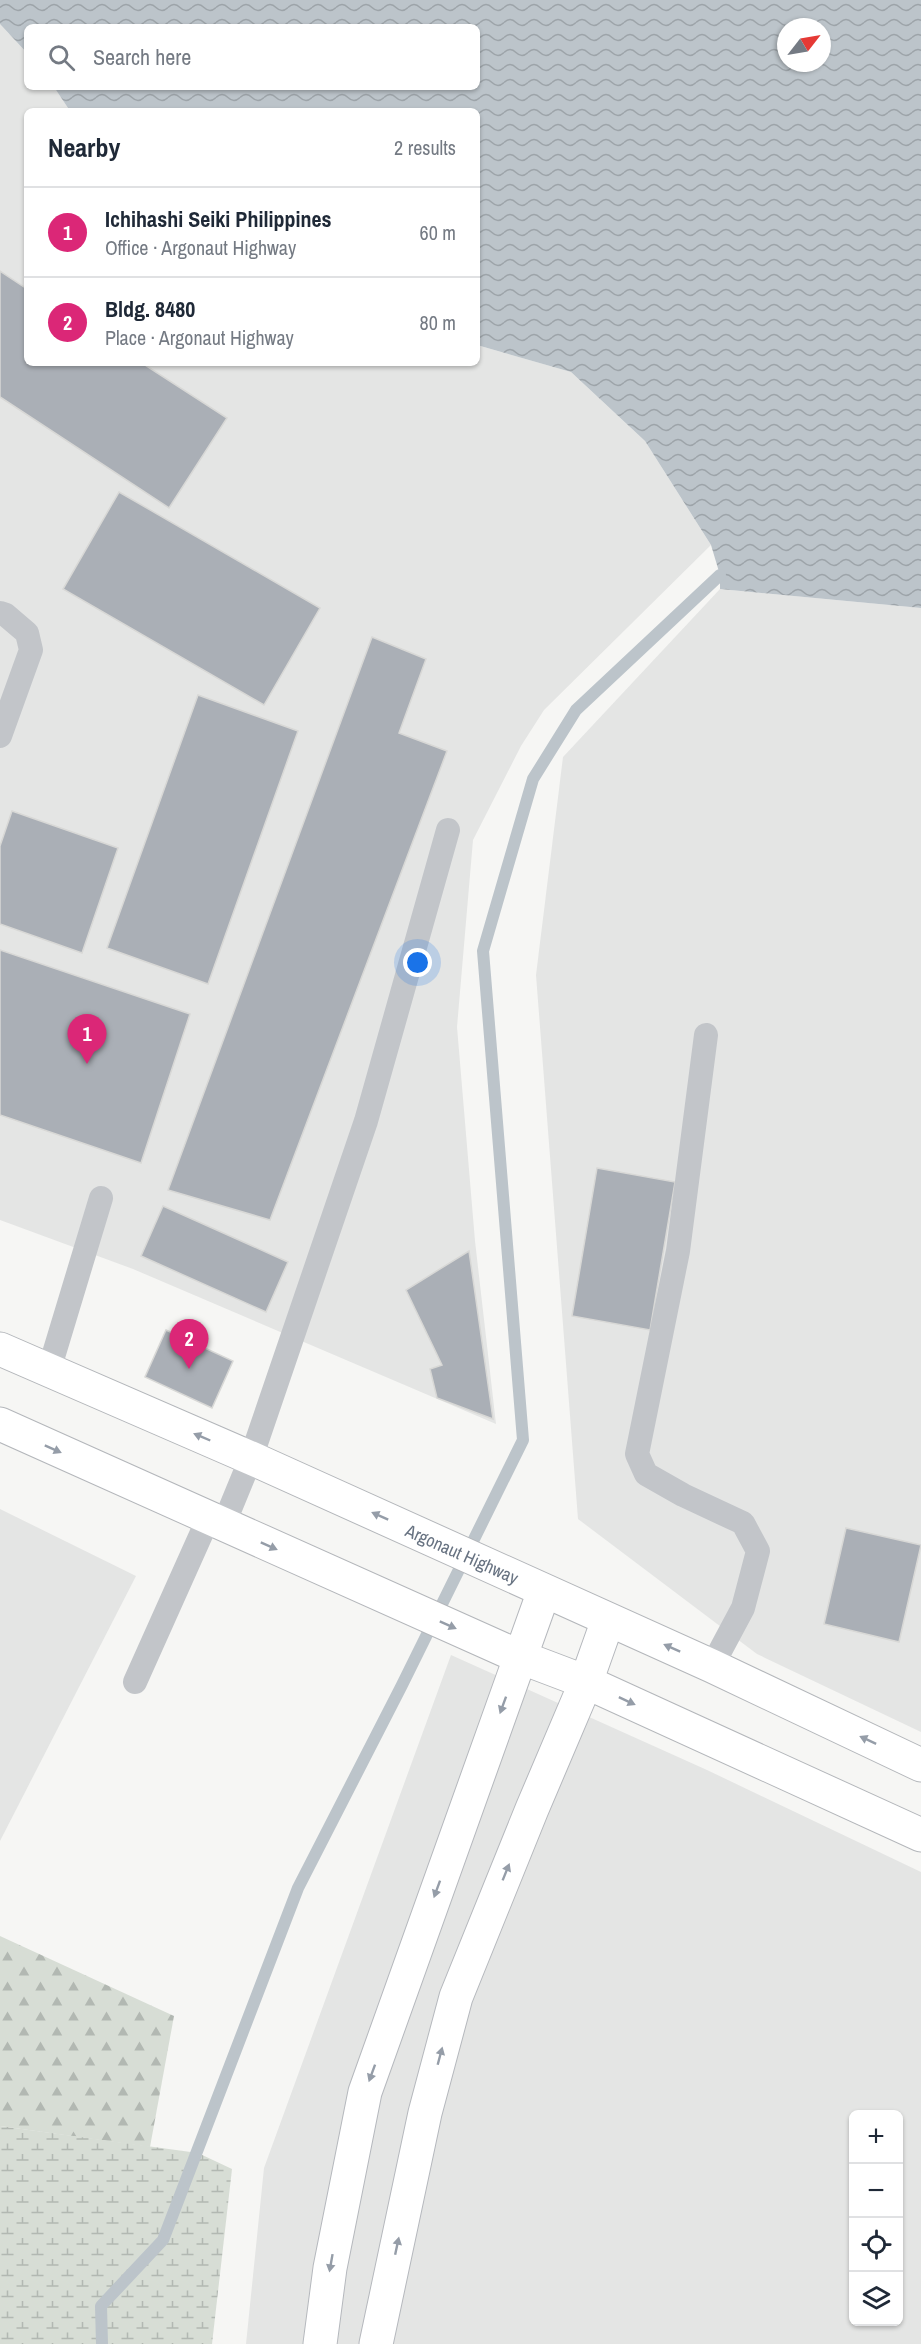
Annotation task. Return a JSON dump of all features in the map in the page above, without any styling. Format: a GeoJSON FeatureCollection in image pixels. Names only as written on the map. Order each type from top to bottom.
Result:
{"type":"FeatureCollection","features":[{"type":"Feature","properties":{"kind":"main road","name":"Argonaut Highway"},"geometry":{"type":"LineString","coordinates":[[0,1349],[251,1458],[712,1666],[921,1765]]}},
{"type":"Feature","properties":{"kind":"main road"},"geometry":{"type":"LineString","coordinates":[[0,1424],[520,1657],[586,1682],[921,1835]]}},
{"type":"Feature","properties":{"kind":"main road"},"geometry":{"type":"LineString","coordinates":[[320,2344],[330,2268],[365,2092],[544,1591]]}},
{"type":"Feature","properties":{"kind":"main road"},"geometry":{"type":"LineString","coordinates":[[376,2344],[424,2113],[456,1997],[586,1682],[608,1620]]}},
{"type":"Feature","properties":{"kind":"lane"},"geometry":{"type":"LineString","coordinates":[[0,613],[6,615],[27,633],[31,650],[0,736]]}},
{"type":"Feature","properties":{"kind":"lane"},"geometry":{"type":"LineString","coordinates":[[135,1682],[215,1522],[251,1458],[366,1121],[448,830]]}},
{"type":"Feature","properties":{"kind":"lane"},"geometry":{"type":"LineString","coordinates":[[706,1035],[678,1251],[636,1454],[646,1474],[683,1495],[743,1523],[758,1551],[743,1608],[712,1666]]}},
{"type":"Feature","properties":{"kind":"lane"},"geometry":{"type":"LineString","coordinates":[[49,1370],[101,1198]]}},
{"type":"Feature","properties":{"kind":"shaded area"},"geometry":{"type":"Polygon","coordinates":[[[0,24],[24,50],[24,90],[56,90],[68,108],[24,108],[24,366],[480,366],[480,346],[571,372],[645,441],[711,545],[544,710],[521,746],[473,840],[457,1027],[475,1241],[496,1424],[133,1269],[0,1220],[0,24]]]}},
{"type":"Feature","properties":{"kind":"shaded area"},"geometry":{"type":"Polygon","coordinates":[[[720,589],[921,608],[921,1732],[757,1654],[578,1519],[536,975],[563,757],[720,589]]]}},
{"type":"Feature","properties":{"kind":"shaded area"},"geometry":{"type":"Polygon","coordinates":[[[0,1509],[136,1576],[0,1841],[0,1509]]]}},
{"type":"Feature","properties":{"kind":"shaded area"},"geometry":{"type":"Polygon","coordinates":[[[451,1655],[707,1770],[921,1872],[921,2344],[246,2344],[264,2168],[451,1655]]]}},
{"type":"Feature","properties":{"kind":"green space"},"geometry":{"type":"Polygon","coordinates":[[[0,1936],[174,2016],[150,2147],[0,2126],[0,1936]]]}},
{"type":"Feature","properties":{"kind":"green space"},"geometry":{"type":"Polygon","coordinates":[[[0,2126],[198,2153],[232,2169],[212,2344],[0,2344],[0,2126]]]}},
{"type":"Feature","properties":{"kind":"water"},"geometry":{"type":"Polygon","coordinates":[[[0,0],[921,0],[921,608],[720,589],[720,575],[711,545],[645,441],[571,372],[480,346],[480,108],[68,108],[56,90],[480,90],[480,24],[24,24],[24,50],[0,24],[0,0]]]}},
{"type":"Feature","properties":{"kind":"building"},"geometry":{"type":"Polygon","coordinates":[[[0,271],[24,287],[24,366],[147,366],[227,418],[169,508],[0,397],[0,271]]]}},
{"type":"Feature","properties":{"kind":"building"},"geometry":{"type":"Polygon","coordinates":[[[119,492],[320,608],[264,705],[63,589],[119,492]]]}},
{"type":"Feature","properties":{"kind":"building"},"geometry":{"type":"Polygon","coordinates":[[[372,637],[426,659],[399,733],[447,751],[270,1220],[168,1190],[372,637]]]}},
{"type":"Feature","properties":{"kind":"building"},"geometry":{"type":"Polygon","coordinates":[[[198,695],[298,731],[208,984],[107,948],[198,695]]]}},
{"type":"Feature","properties":{"kind":"building"},"geometry":{"type":"Polygon","coordinates":[[[12,811],[118,848],[82,953],[0,924],[0,846],[12,811]]]}},
{"type":"Feature","properties":{"kind":"building"},"geometry":{"type":"Polygon","coordinates":[[[0,950],[190,1014],[141,1163],[0,1115],[0,950]]]}},
{"type":"Feature","properties":{"kind":"building"},"geometry":{"type":"Polygon","coordinates":[[[597,1168],[675,1182],[650,1330],[572,1316],[597,1168]]]}},
{"type":"Feature","properties":{"kind":"building"},"geometry":{"type":"Polygon","coordinates":[[[163,1206],[288,1262],[266,1312],[141,1256],[163,1206]]]}},
{"type":"Feature","properties":{"kind":"building"},"geometry":{"type":"Polygon","coordinates":[[[469,1251],[493,1419],[437,1398],[430,1369],[442,1365],[406,1290],[469,1251]]]}},
{"type":"Feature","properties":{"kind":"building"},"geometry":{"type":"Polygon","coordinates":[[[166,1330],[233,1361],[212,1408],[145,1377],[166,1330]]]}},
{"type":"Feature","properties":{"kind":"building"},"geometry":{"type":"Polygon","coordinates":[[[846,1528],[921,1545],[899,1642],[824,1624],[846,1528]]]}},
{"type":"Feature","properties":{"kind":"waterway"},"geometry":{"type":"LineString","coordinates":[[102,2344],[101,2306],[163,2240],[298,1888],[402,1685],[523,1440],[483,951],[533,779],[576,710],[720,575]]}},
{"type":"Feature","properties":{"kind":"place","name":"Ichihashi Seiki Philippines"},"geometry":{"type":"Point","coordinates":[87,1064]}},
{"type":"Feature","properties":{"kind":"place","name":"Bldg. 8480"},"geometry":{"type":"Point","coordinates":[189,1369]}}]}
